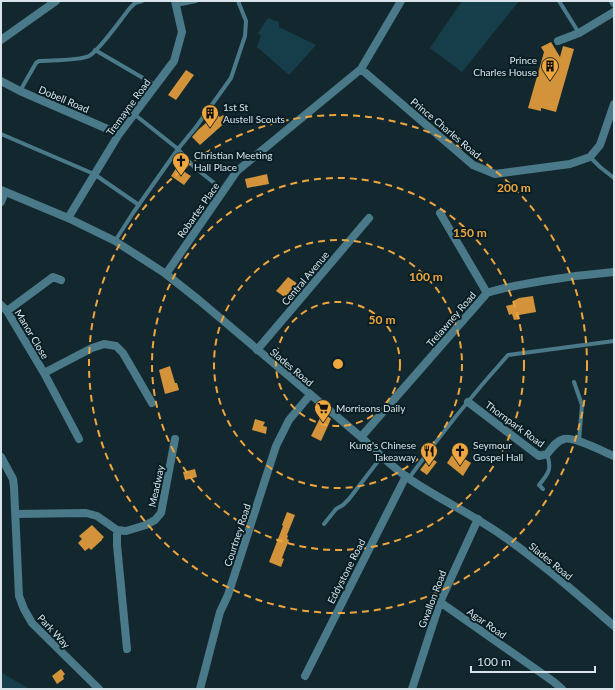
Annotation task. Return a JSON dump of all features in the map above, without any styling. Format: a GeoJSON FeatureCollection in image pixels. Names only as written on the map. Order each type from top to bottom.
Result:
{"type":"FeatureCollection","features":[{"type":"Feature","properties":{"kind":"street"},"geometry":{"type":"LineString","coordinates":[[361,69],[401,1]]}},
{"type":"Feature","properties":{"kind":"street"},"geometry":{"type":"LineString","coordinates":[[1,40],[51,2]]}},
{"type":"Feature","properties":{"kind":"street","name":"Tremayne Road"},"geometry":{"type":"LineString","coordinates":[[68,218],[119,134],[174,61],[182,32],[176,3]]}},
{"type":"Feature","properties":{"kind":"street"},"geometry":{"type":"LineString","coordinates":[[558,41],[579,33],[614,12]]}},
{"type":"Feature","properties":{"kind":"street","name":"Prince Charles Road"},"geometry":{"type":"LineString","coordinates":[[361,69],[473,165],[495,174],[570,164],[590,157]]}},
{"type":"Feature","properties":{"kind":"street","name":"Robartes Place"},"geometry":{"type":"LineString","coordinates":[[166,274],[237,171],[361,69]]}},
{"type":"Feature","properties":{"kind":"street","name":"Dobell Road"},"geometry":{"type":"LineString","coordinates":[[1,81],[20,91],[119,134]]}},
{"type":"Feature","properties":{"kind":"street"},"geometry":{"type":"LineString","coordinates":[[590,157],[600,145],[614,104]]}},
{"type":"Feature","properties":{"kind":"street"},"geometry":{"type":"LineString","coordinates":[[1,202],[3,191]]}},
{"type":"Feature","properties":{"kind":"street","name":"Slades Road"},"geometry":{"type":"LineString","coordinates":[[3,191],[68,218],[115,241],[166,274],[200,301],[407,477],[504,536],[548,570],[614,626]]}},
{"type":"Feature","properties":{"kind":"street"},"geometry":{"type":"LineString","coordinates":[[440,213],[487,293]]}},
{"type":"Feature","properties":{"kind":"street","name":"Central Avenue"},"geometry":{"type":"LineString","coordinates":[[257,350],[369,218]]}},
{"type":"Feature","properties":{"kind":"street","name":"Trelawney Road"},"geometry":{"type":"LineString","coordinates":[[361,437],[487,293],[526,284],[585,274],[614,272]]}},
{"type":"Feature","properties":{"kind":"street"},"geometry":{"type":"LineString","coordinates":[[4,308],[53,277],[61,280]]}},
{"type":"Feature","properties":{"kind":"street","name":"Manor Close"},"geometry":{"type":"LineString","coordinates":[[4,308],[44,373],[80,439]]}},
{"type":"Feature","properties":{"kind":"street","name":"Manor Close"},"geometry":{"type":"LineString","coordinates":[[44,373],[92,348],[104,344],[116,346],[123,353],[152,403]]}},
{"type":"Feature","properties":{"kind":"street","name":"Courtney Road"},"geometry":{"type":"LineString","coordinates":[[200,689],[220,612],[228,595],[276,446],[289,420],[310,395]]}},
{"type":"Feature","properties":{"kind":"street","name":"Thornpark Road"},"geometry":{"type":"LineString","coordinates":[[468,402],[539,456],[547,454],[553,446],[565,438],[614,456]]}},
{"type":"Feature","properties":{"kind":"street","name":"Meadway"},"geometry":{"type":"LineString","coordinates":[[117,530],[126,531],[146,525],[156,520],[161,512],[175,439]]}},
{"type":"Feature","properties":{"kind":"street","name":"Park Way"},"geometry":{"type":"LineString","coordinates":[[1,457],[13,479],[16,514],[19,596],[24,609],[32,623],[44,636],[99,689]]}},
{"type":"Feature","properties":{"kind":"street","name":"Eddystone Road"},"geometry":{"type":"LineString","coordinates":[[305,676],[407,477]]}},
{"type":"Feature","properties":{"kind":"street"},"geometry":{"type":"LineString","coordinates":[[16,514],[86,513],[97,516],[117,530],[116,545],[127,649]]}},
{"type":"Feature","properties":{"kind":"street","name":"Gwallon Road"},"geometry":{"type":"LineString","coordinates":[[412,689],[440,602],[478,519]]}},
{"type":"Feature","properties":{"kind":"street","name":"Agar Road"},"geometry":{"type":"LineString","coordinates":[[440,602],[562,689]]}},
{"type":"Feature","properties":{"kind":"lane"},"geometry":{"type":"LineString","coordinates":[[20,91],[36,63],[39,61],[89,55],[95,50],[130,8],[135,3],[142,1]]}},
{"type":"Feature","properties":{"kind":"lane"},"geometry":{"type":"LineString","coordinates":[[176,3],[196,1]]}},
{"type":"Feature","properties":{"kind":"lane"},"geometry":{"type":"LineString","coordinates":[[115,241],[138,205],[231,78],[245,36],[246,21],[238,1]]}},
{"type":"Feature","properties":{"kind":"lane"},"geometry":{"type":"LineString","coordinates":[[559,1],[579,33]]}},
{"type":"Feature","properties":{"kind":"lane"},"geometry":{"type":"LineString","coordinates":[[95,50],[156,86]]}},
{"type":"Feature","properties":{"kind":"lane"},"geometry":{"type":"LineString","coordinates":[[134,114],[178,149],[194,167],[224,191]]}},
{"type":"Feature","properties":{"kind":"lane"},"geometry":{"type":"LineString","coordinates":[[1,134],[94,174],[138,205]]}},
{"type":"Feature","properties":{"kind":"lane"},"geometry":{"type":"LineString","coordinates":[[590,157],[614,178]]}},
{"type":"Feature","properties":{"kind":"lane"},"geometry":{"type":"LineString","coordinates":[[407,477],[508,355],[614,341]]}},
{"type":"Feature","properties":{"kind":"lane"},"geometry":{"type":"LineString","coordinates":[[574,382],[582,405],[579,442]]}},
{"type":"Feature","properties":{"kind":"lane"},"geometry":{"type":"LineString","coordinates":[[544,489],[539,484],[548,474],[550,464],[547,454]]}},
{"type":"Feature","properties":{"kind":"lane"},"geometry":{"type":"LineString","coordinates":[[324,524],[336,509],[345,503],[382,456]]}},
{"type":"Feature","properties":{"kind":"shaded area"},"geometry":{"type":"Polygon","coordinates":[[[462,1],[519,1],[462,72],[430,48],[462,1]]]}},
{"type":"Feature","properties":{"kind":"shaded area"},"geometry":{"type":"Polygon","coordinates":[[[268,18],[279,22],[279,27],[316,45],[289,75],[257,47],[261,36],[258,33],[268,18]]]}},
{"type":"Feature","properties":{"kind":"shaded area"},"geometry":{"type":"Polygon","coordinates":[[[1,672],[29,689],[1,689],[1,672]]]}},
{"type":"Feature","properties":{"kind":"building","name":"Prince Charles House"},"geometry":{"type":"Polygon","coordinates":[[[551,42],[560,57],[563,46],[574,49],[556,112],[541,108],[541,111],[528,108],[544,52],[541,47],[551,42]]]}},
{"type":"Feature","properties":{"kind":"building"},"geometry":{"type":"Polygon","coordinates":[[[186,70],[194,75],[176,100],[168,95],[186,70]]]}},
{"type":"Feature","properties":{"kind":"building","name":"1st St Austell Scouts"},"geometry":{"type":"Polygon","coordinates":[[[216,114],[220,117],[223,115],[228,120],[200,145],[192,137],[216,114]]]}},
{"type":"Feature","properties":{"kind":"building","name":"Christian Meeting Hall Place"},"geometry":{"type":"Polygon","coordinates":[[[177,167],[191,176],[184,185],[171,176],[177,167]]]}},
{"type":"Feature","properties":{"kind":"building"},"geometry":{"type":"Polygon","coordinates":[[[267,174],[269,184],[247,188],[245,179],[267,174]]]}},
{"type":"Feature","properties":{"kind":"building"},"geometry":{"type":"Polygon","coordinates":[[[288,277],[298,284],[286,298],[276,291],[288,277]]]}},
{"type":"Feature","properties":{"kind":"building"},"geometry":{"type":"Polygon","coordinates":[[[533,296],[536,312],[519,315],[520,319],[514,320],[512,314],[509,315],[506,306],[514,304],[513,301],[519,298],[533,296]]]}},
{"type":"Feature","properties":{"kind":"building"},"geometry":{"type":"Polygon","coordinates":[[[170,366],[175,383],[177,383],[179,390],[165,394],[159,370],[170,366]]]}},
{"type":"Feature","properties":{"kind":"building","name":"Morrisons Daily"},"geometry":{"type":"Polygon","coordinates":[[[323,412],[331,419],[321,441],[311,436],[323,412]]]}},
{"type":"Feature","properties":{"kind":"building"},"geometry":{"type":"Polygon","coordinates":[[[255,419],[265,422],[263,426],[267,427],[266,434],[252,430],[255,419]]]}},
{"type":"Feature","properties":{"kind":"building","name":"Seymour Gospel Hall"},"geometry":{"type":"Polygon","coordinates":[[[454,452],[471,463],[463,476],[447,463],[454,452]]]}},
{"type":"Feature","properties":{"kind":"building","name":"Kung's Chinese Takeaway"},"geometry":{"type":"Polygon","coordinates":[[[430,457],[437,462],[427,475],[420,470],[430,457]]]}},
{"type":"Feature","properties":{"kind":"building"},"geometry":{"type":"Polygon","coordinates":[[[195,469],[197,477],[185,480],[183,472],[195,469]]]}},
{"type":"Feature","properties":{"kind":"building"},"geometry":{"type":"Polygon","coordinates":[[[287,512],[295,515],[287,535],[287,539],[289,540],[282,558],[284,559],[281,567],[269,562],[287,512]]]}},
{"type":"Feature","properties":{"kind":"building"},"geometry":{"type":"Polygon","coordinates":[[[92,525],[104,537],[91,550],[89,548],[85,551],[78,543],[82,539],[79,536],[92,525]]]}},
{"type":"Feature","properties":{"kind":"building"},"geometry":{"type":"Polygon","coordinates":[[[61,669],[65,674],[63,676],[64,679],[57,684],[52,676],[61,669]]]}},
{"type":"Feature","properties":{"kind":"place","name":"Prince Charles House"},"geometry":{"type":"Point","coordinates":[550,81]}},
{"type":"Feature","properties":{"kind":"place","name":"1st St Austell Scouts"},"geometry":{"type":"Point","coordinates":[210,128]}},
{"type":"Feature","properties":{"kind":"place","name":"Christian Meeting Hall Place"},"geometry":{"type":"Point","coordinates":[181,176]}},
{"type":"Feature","properties":{"kind":"place","name":"Morrisons Daily"},"geometry":{"type":"Point","coordinates":[323,423]}},
{"type":"Feature","properties":{"kind":"place","name":"Kung's Chinese Takeaway"},"geometry":{"type":"Point","coordinates":[429,466]}},
{"type":"Feature","properties":{"kind":"place","name":"Seymour Gospel Hall"},"geometry":{"type":"Point","coordinates":[460,466]}}]}
